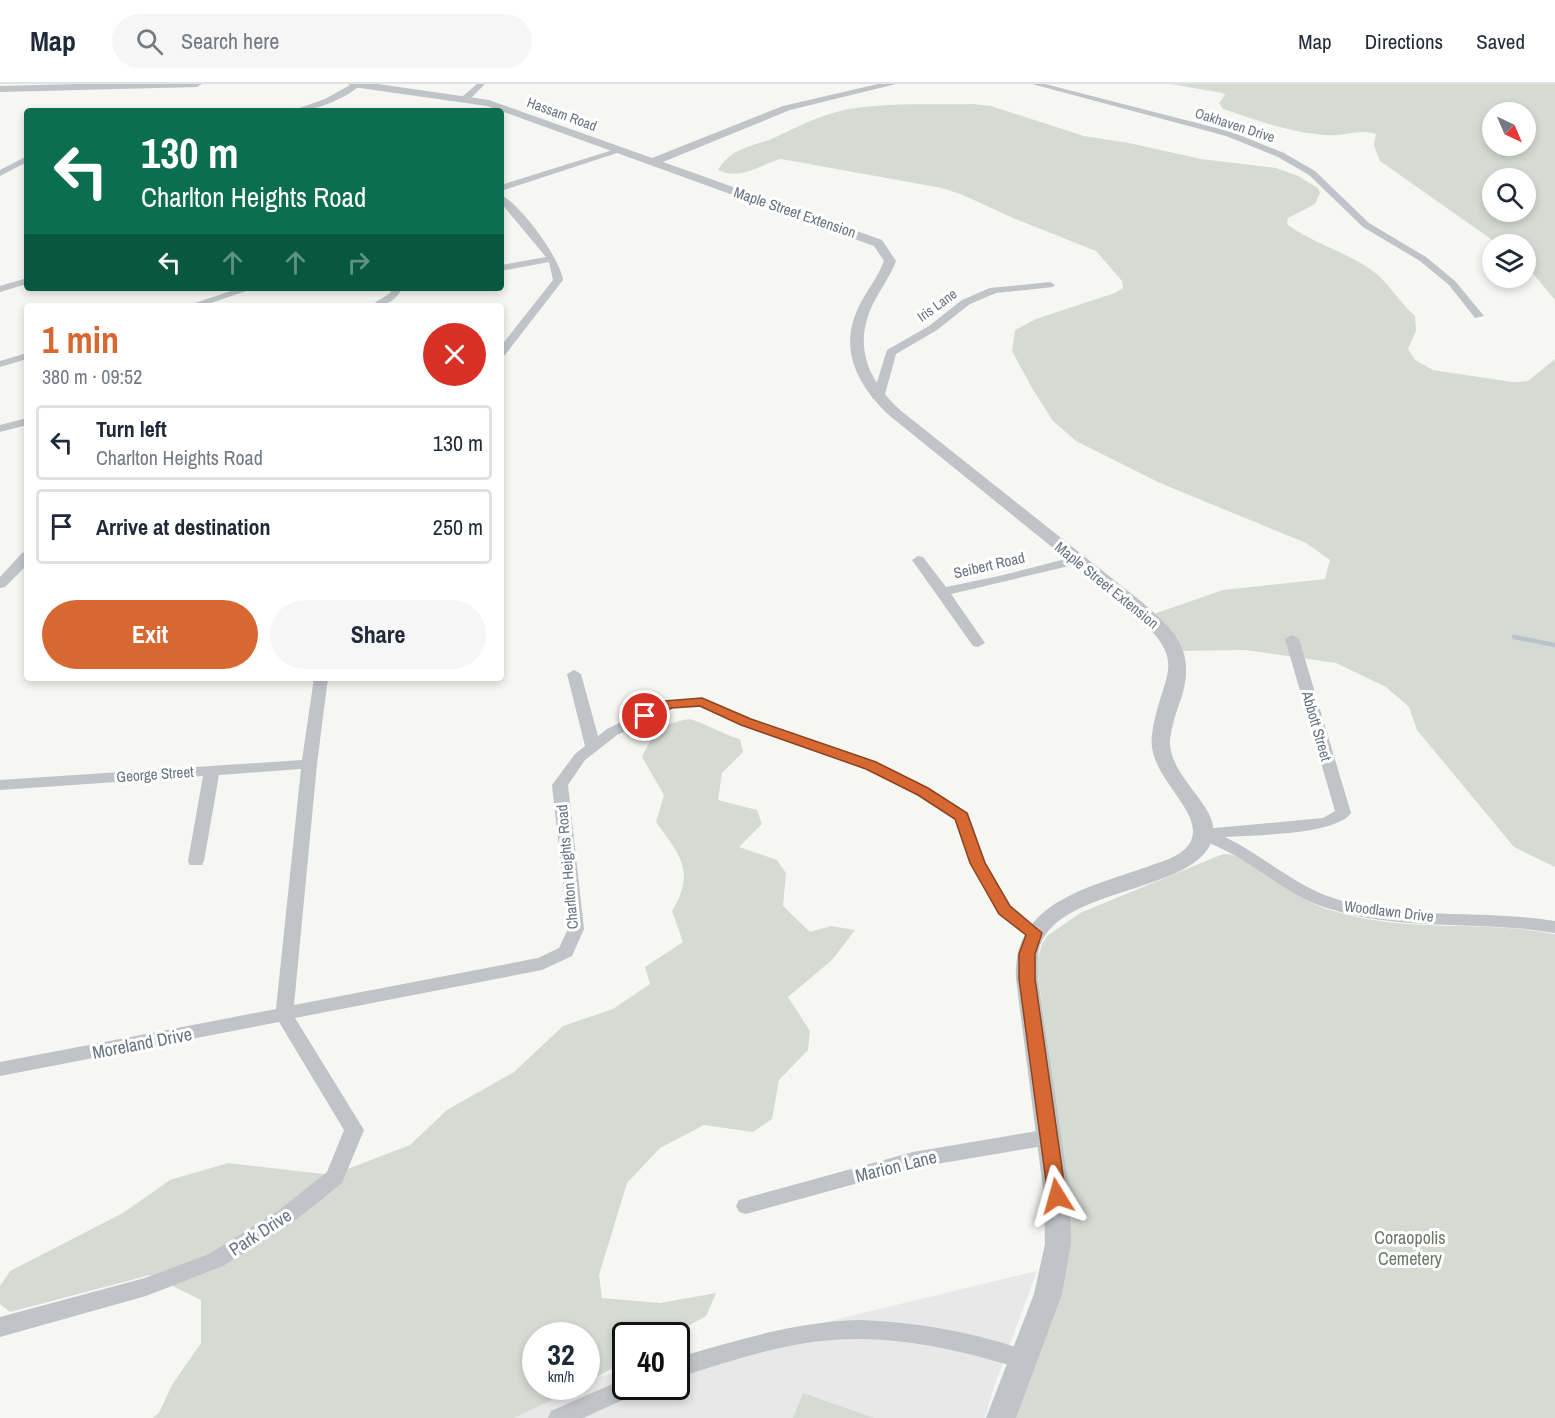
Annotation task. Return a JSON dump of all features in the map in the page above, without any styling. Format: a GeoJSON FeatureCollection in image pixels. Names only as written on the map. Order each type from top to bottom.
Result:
{"type":"FeatureCollection","features":[{"type":"Feature","properties":{"kind":"street"},"geometry":{"type":"LineString","coordinates":[[0,89],[197,84]]}},
{"type":"Feature","properties":{"kind":"street","name":"Hassam Road"},"geometry":{"type":"LineString","coordinates":[[353,84],[466,98],[503,108]]}},
{"type":"Feature","properties":{"kind":"street"},"geometry":{"type":"LineString","coordinates":[[305,108],[328,101],[358,84]]}},
{"type":"Feature","properties":{"kind":"street"},"geometry":{"type":"LineString","coordinates":[[466,98],[481,84]]}},
{"type":"Feature","properties":{"kind":"street"},"geometry":{"type":"LineString","coordinates":[[652,162],[788,108],[888,84]]}},
{"type":"Feature","properties":{"kind":"street","name":"Oakhaven Drive"},"geometry":{"type":"LineString","coordinates":[[1035,84],[1214,130],[1281,155],[1312,173],[1366,225],[1437,270],[1452,283],[1479,315]]}},
{"type":"Feature","properties":{"kind":"street","name":"Hassam Road"},"geometry":{"type":"LineString","coordinates":[[504,109],[652,162]]}},
{"type":"Feature","properties":{"kind":"street"},"geometry":{"type":"LineString","coordinates":[[504,187],[619,151]]}},
{"type":"Feature","properties":{"kind":"street"},"geometry":{"type":"LineString","coordinates":[[0,173],[24,161]]}},
{"type":"Feature","properties":{"kind":"street","name":"Maple Street Extension"},"geometry":{"type":"LineString","coordinates":[[652,162],[867,238],[885,249],[889,256],[888,266],[865,308],[856,338],[863,379],[878,398],[1148,616],[1172,641],[1179,661],[1179,672],[1161,732],[1161,753],[1174,783],[1199,815],[1204,834]]}},
{"type":"Feature","properties":{"kind":"street"},"geometry":{"type":"LineString","coordinates":[[504,201],[546,249],[559,268],[558,280],[504,349]]}},
{"type":"Feature","properties":{"kind":"street"},"geometry":{"type":"LineString","coordinates":[[504,267],[551,259]]}},
{"type":"Feature","properties":{"kind":"street"},"geometry":{"type":"LineString","coordinates":[[0,289],[24,282]]}},
{"type":"Feature","properties":{"kind":"street","name":"Iris Lane"},"geometry":{"type":"LineString","coordinates":[[878,398],[891,352],[933,328],[966,302],[994,290],[1050,285]]}},
{"type":"Feature","properties":{"kind":"street"},"geometry":{"type":"LineString","coordinates":[[201,303],[240,291]]}},
{"type":"Feature","properties":{"kind":"street"},"geometry":{"type":"LineString","coordinates":[[380,303],[394,295],[396,291]]}},
{"type":"Feature","properties":{"kind":"street"},"geometry":{"type":"LineString","coordinates":[[0,364],[24,357]]}},
{"type":"Feature","properties":{"kind":"street"},"geometry":{"type":"LineString","coordinates":[[0,429],[24,422]]}},
{"type":"Feature","properties":{"kind":"street"},"geometry":{"type":"LineString","coordinates":[[0,584],[24,560]]}},
{"type":"Feature","properties":{"kind":"street","name":"Seibert Road"},"geometry":{"type":"LineString","coordinates":[[918,560],[944,591],[978,643]]}},
{"type":"Feature","properties":{"kind":"street","name":"Seibert Road"},"geometry":{"type":"LineString","coordinates":[[944,591],[1000,580],[1077,560]]}},
{"type":"Feature","properties":{"kind":"street","name":"Abbott Street"},"geometry":{"type":"LineString","coordinates":[[1204,834],[1326,823],[1343,813],[1292,639]]}},
{"type":"Feature","properties":{"kind":"street"},"geometry":{"type":"LineString","coordinates":[[574,674],[593,747]]}},
{"type":"Feature","properties":{"kind":"street"},"geometry":{"type":"LineString","coordinates":[[284,1015],[309,764],[321,681]]}},
{"type":"Feature","properties":{"kind":"street","name":"Charlton Heights Road"},"geometry":{"type":"LineString","coordinates":[[284,1015],[542,964],[566,952],[576,929],[560,785],[580,757],[612,732],[669,704],[702,702],[746,722],[871,766],[923,792],[962,817],[978,863],[1004,910],[1035,933]]}},
{"type":"Feature","properties":{"kind":"street","name":"George Street"},"geometry":{"type":"LineString","coordinates":[[0,785],[309,764]]}},
{"type":"Feature","properties":{"kind":"street"},"geometry":{"type":"LineString","coordinates":[[196,861],[212,770]]}},
{"type":"Feature","properties":{"kind":"street"},"geometry":{"type":"LineString","coordinates":[[1001,1418],[1048,1294],[1056,1263],[1059,1219],[1027,979],[1027,954],[1035,933],[1054,915],[1082,900],[1185,860],[1201,847],[1204,834]]}},
{"type":"Feature","properties":{"kind":"street","name":"Woodlawn Drive"},"geometry":{"type":"LineString","coordinates":[[1204,834],[1241,851],[1310,895],[1331,904],[1391,915],[1501,920],[1555,927]]}},
{"type":"Feature","properties":{"kind":"street","name":"Moreland Drive"},"geometry":{"type":"LineString","coordinates":[[0,1069],[284,1015]]}},
{"type":"Feature","properties":{"kind":"street","name":"Park Drive"},"geometry":{"type":"LineString","coordinates":[[0,1327],[146,1287],[216,1260],[285,1217],[335,1177],[354,1130],[284,1015]]}},
{"type":"Feature","properties":{"kind":"street","name":"Marion Lane"},"geometry":{"type":"LineString","coordinates":[[746,1206],[913,1160],[1049,1137]]}},
{"type":"Feature","properties":{"kind":"street"},"geometry":{"type":"LineString","coordinates":[[690,1364],[807,1334],[848,1330],[938,1337],[987,1347],[1022,1359]]}},
{"type":"Feature","properties":{"kind":"street"},"geometry":{"type":"LineString","coordinates":[[559,1418],[612,1394]]}},
{"type":"Feature","properties":{"kind":"shaded area"},"geometry":{"type":"Polygon","coordinates":[[[1037,1271],[994,1387],[985,1418],[428,1418],[522,1395],[522,1400],[600,1400],[600,1377],[612,1373],[612,1400],[690,1400],[690,1355],[1037,1271]]]}},
{"type":"Feature","properties":{"kind":"green space"},"geometry":{"type":"Polygon","coordinates":[[[1171,84],[1555,84],[1555,300],[1536,277],[1536,234],[1484,234],[1380,161],[1374,145],[1376,134],[1364,132],[1326,135],[1300,132],[1223,109],[1219,103],[1225,95],[1171,84]]]}},
{"type":"Feature","properties":{"kind":"green space"},"geometry":{"type":"Polygon","coordinates":[[[973,104],[991,106],[1084,136],[1129,143],[1201,159],[1276,168],[1298,176],[1318,188],[1320,193],[1315,204],[1288,218],[1287,224],[1307,237],[1350,257],[1382,279],[1415,316],[1416,331],[1408,349],[1415,360],[1433,370],[1512,382],[1528,381],[1555,359],[1555,867],[1514,847],[1417,730],[1409,707],[1386,687],[1336,663],[1245,650],[1176,651],[1148,616],[1223,590],[1325,579],[1330,560],[1306,543],[1160,483],[1076,441],[1053,421],[1012,351],[1015,330],[1036,319],[1115,293],[1123,288],[1122,281],[1096,251],[942,188],[781,159],[742,173],[726,173],[718,170],[730,156],[744,148],[840,111],[888,105],[973,104]]]}},
{"type":"Feature","properties":{"kind":"green space"},"geometry":{"type":"Polygon","coordinates":[[[689,719],[740,739],[743,752],[722,773],[718,800],[757,810],[762,824],[739,847],[777,860],[786,873],[783,906],[810,932],[831,926],[855,930],[832,960],[788,997],[810,1031],[808,1050],[779,1080],[772,1119],[753,1132],[704,1125],[660,1148],[627,1183],[599,1275],[602,1298],[660,1303],[716,1293],[706,1316],[690,1325],[690,1322],[612,1322],[612,1369],[600,1375],[600,1322],[522,1322],[522,1400],[552,1400],[514,1418],[152,1418],[159,1413],[172,1385],[201,1343],[201,1300],[150,1275],[10,1312],[0,1304],[0,1286],[10,1271],[123,1213],[170,1180],[228,1163],[332,1175],[410,1145],[447,1110],[514,1072],[563,1026],[613,1009],[650,984],[645,967],[683,942],[672,911],[683,885],[682,864],[672,844],[656,822],[664,795],[642,757],[659,730],[689,719]]]}},
{"type":"Feature","properties":{"kind":"green space","name":"Coraopolis Cemetery"},"geometry":{"type":"Polygon","coordinates":[[[1223,854],[1244,859],[1298,895],[1323,908],[1341,913],[1394,923],[1502,928],[1555,934],[1555,1418],[1001,1418],[1048,1294],[1050,1060],[1038,975],[1038,958],[1042,944],[1047,936],[1080,913],[1223,854]]]}},
{"type":"Feature","properties":{"kind":"green space"},"geometry":{"type":"Polygon","coordinates":[[[803,1393],[874,1418],[793,1418],[803,1393]]]}},
{"type":"Feature","properties":{"kind":"waterway"},"geometry":{"type":"LineString","coordinates":[[1514,637],[1555,645]]}},
{"type":"Feature","properties":{"kind":"route"},"geometry":{"type":"LineString","coordinates":[[645,716],[669,704],[702,702],[746,722],[871,766],[923,792],[962,817],[978,863],[1004,910],[1035,933],[1027,954],[1027,979],[1057,1196]]}}]}
